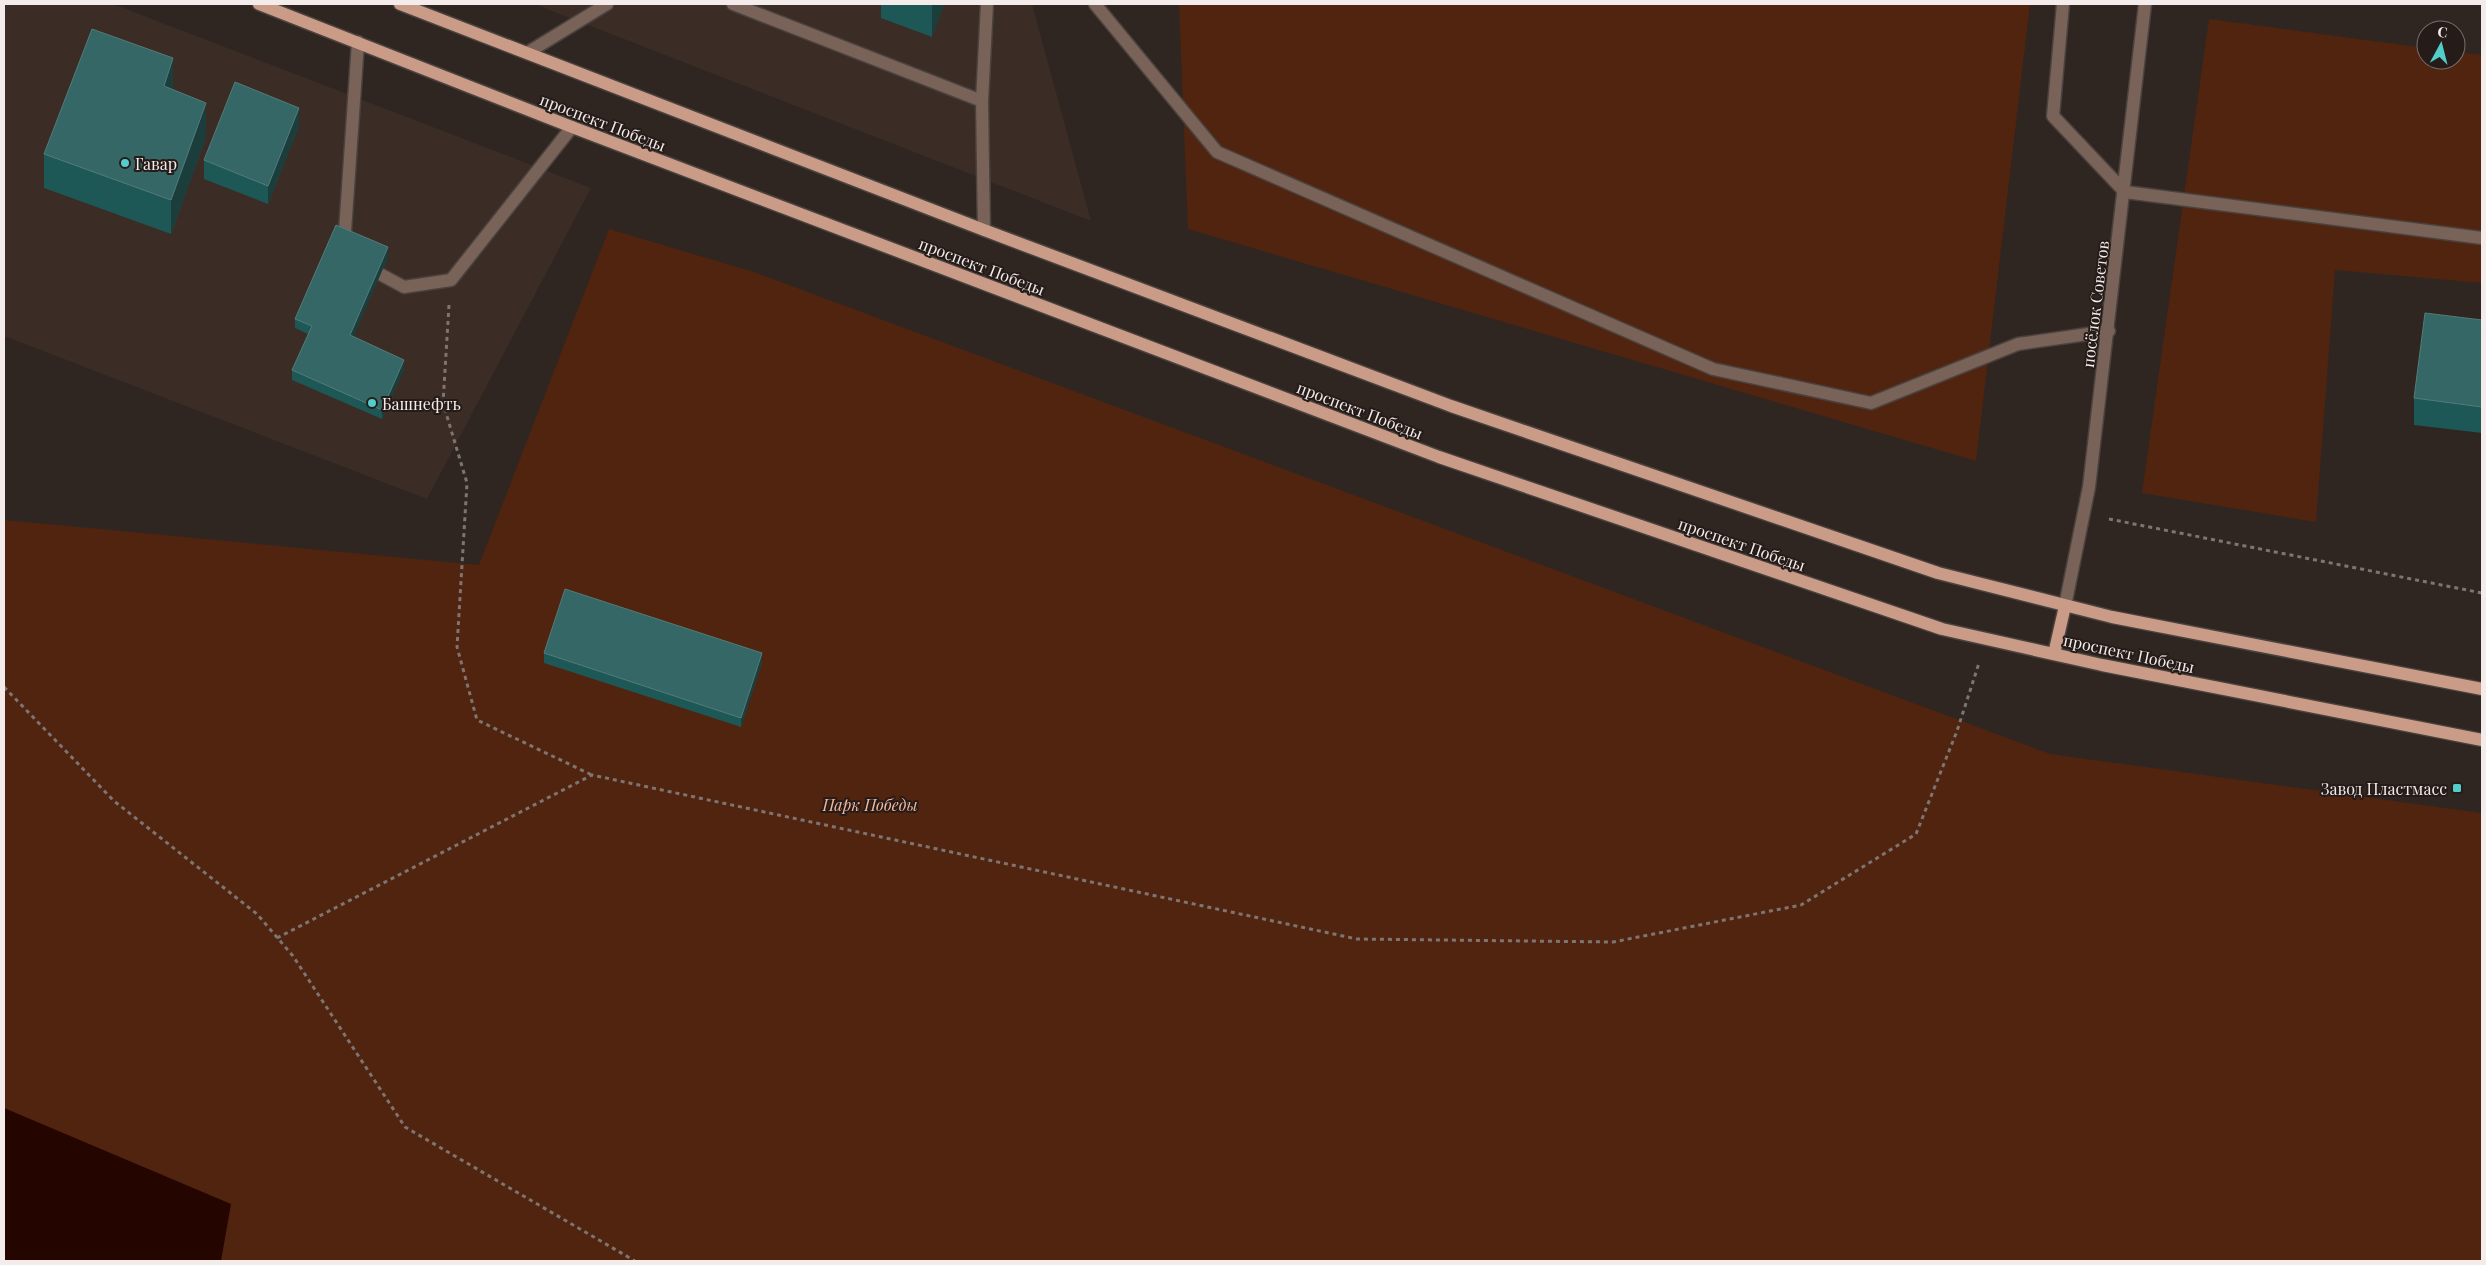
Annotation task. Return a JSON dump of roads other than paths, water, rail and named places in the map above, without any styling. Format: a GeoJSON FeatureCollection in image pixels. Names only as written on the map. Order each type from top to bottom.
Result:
{"type":"FeatureCollection","features":[{"type":"Feature","properties":{"kind":"main road","name":"проспект Победы"},"geometry":{"type":"LineString","coordinates":[[259,4],[572,127],[1439,457],[1942,630],[2482,740]]}},
{"type":"Feature","properties":{"kind":"main road","name":"проспект Победы"},"geometry":{"type":"LineString","coordinates":[[400,4],[984,230],[1451,406],[1938,573],[2065,606],[2482,689]]}},
{"type":"Feature","properties":{"kind":"main road"},"geometry":{"type":"LineString","coordinates":[[2054,654],[2065,606]]}},
{"type":"Feature","properties":{"kind":"street"},"geometry":{"type":"LineString","coordinates":[[527,53],[607,4]]}},
{"type":"Feature","properties":{"kind":"street"},"geometry":{"type":"LineString","coordinates":[[733,4],[982,101]]}},
{"type":"Feature","properties":{"kind":"street"},"geometry":{"type":"LineString","coordinates":[[984,230],[982,101],[987,4]]}},
{"type":"Feature","properties":{"kind":"street"},"geometry":{"type":"LineString","coordinates":[[1095,4],[1217,152],[1713,369],[1871,403],[2018,344],[2109,331]]}},
{"type":"Feature","properties":{"kind":"street"},"geometry":{"type":"LineString","coordinates":[[2063,4],[2053,116],[2124,192],[2482,238]]}},
{"type":"Feature","properties":{"kind":"street","name":"посёлок Советов"},"geometry":{"type":"LineString","coordinates":[[2065,606],[2089,487],[2109,331],[2145,4]]}},
{"type":"Feature","properties":{"kind":"street"},"geometry":{"type":"LineString","coordinates":[[358,42],[344,255],[404,288],[451,280],[572,127]]}},
{"type":"Feature","properties":{"kind":"place","name":"Гавар"},"geometry":{"type":"Point","coordinates":[125,163]}},
{"type":"Feature","properties":{"kind":"place","name":"Башнефть"},"geometry":{"type":"Point","coordinates":[372,403]}},
{"type":"Feature","properties":{"kind":"place","name":"Завод Пластмасс"},"geometry":{"type":"Point","coordinates":[2457,788]}},
{"type":"Feature","properties":{"kind":"park label","name":"Парк Победы"},"geometry":{"type":"Point","coordinates":[870,804]}}]}
